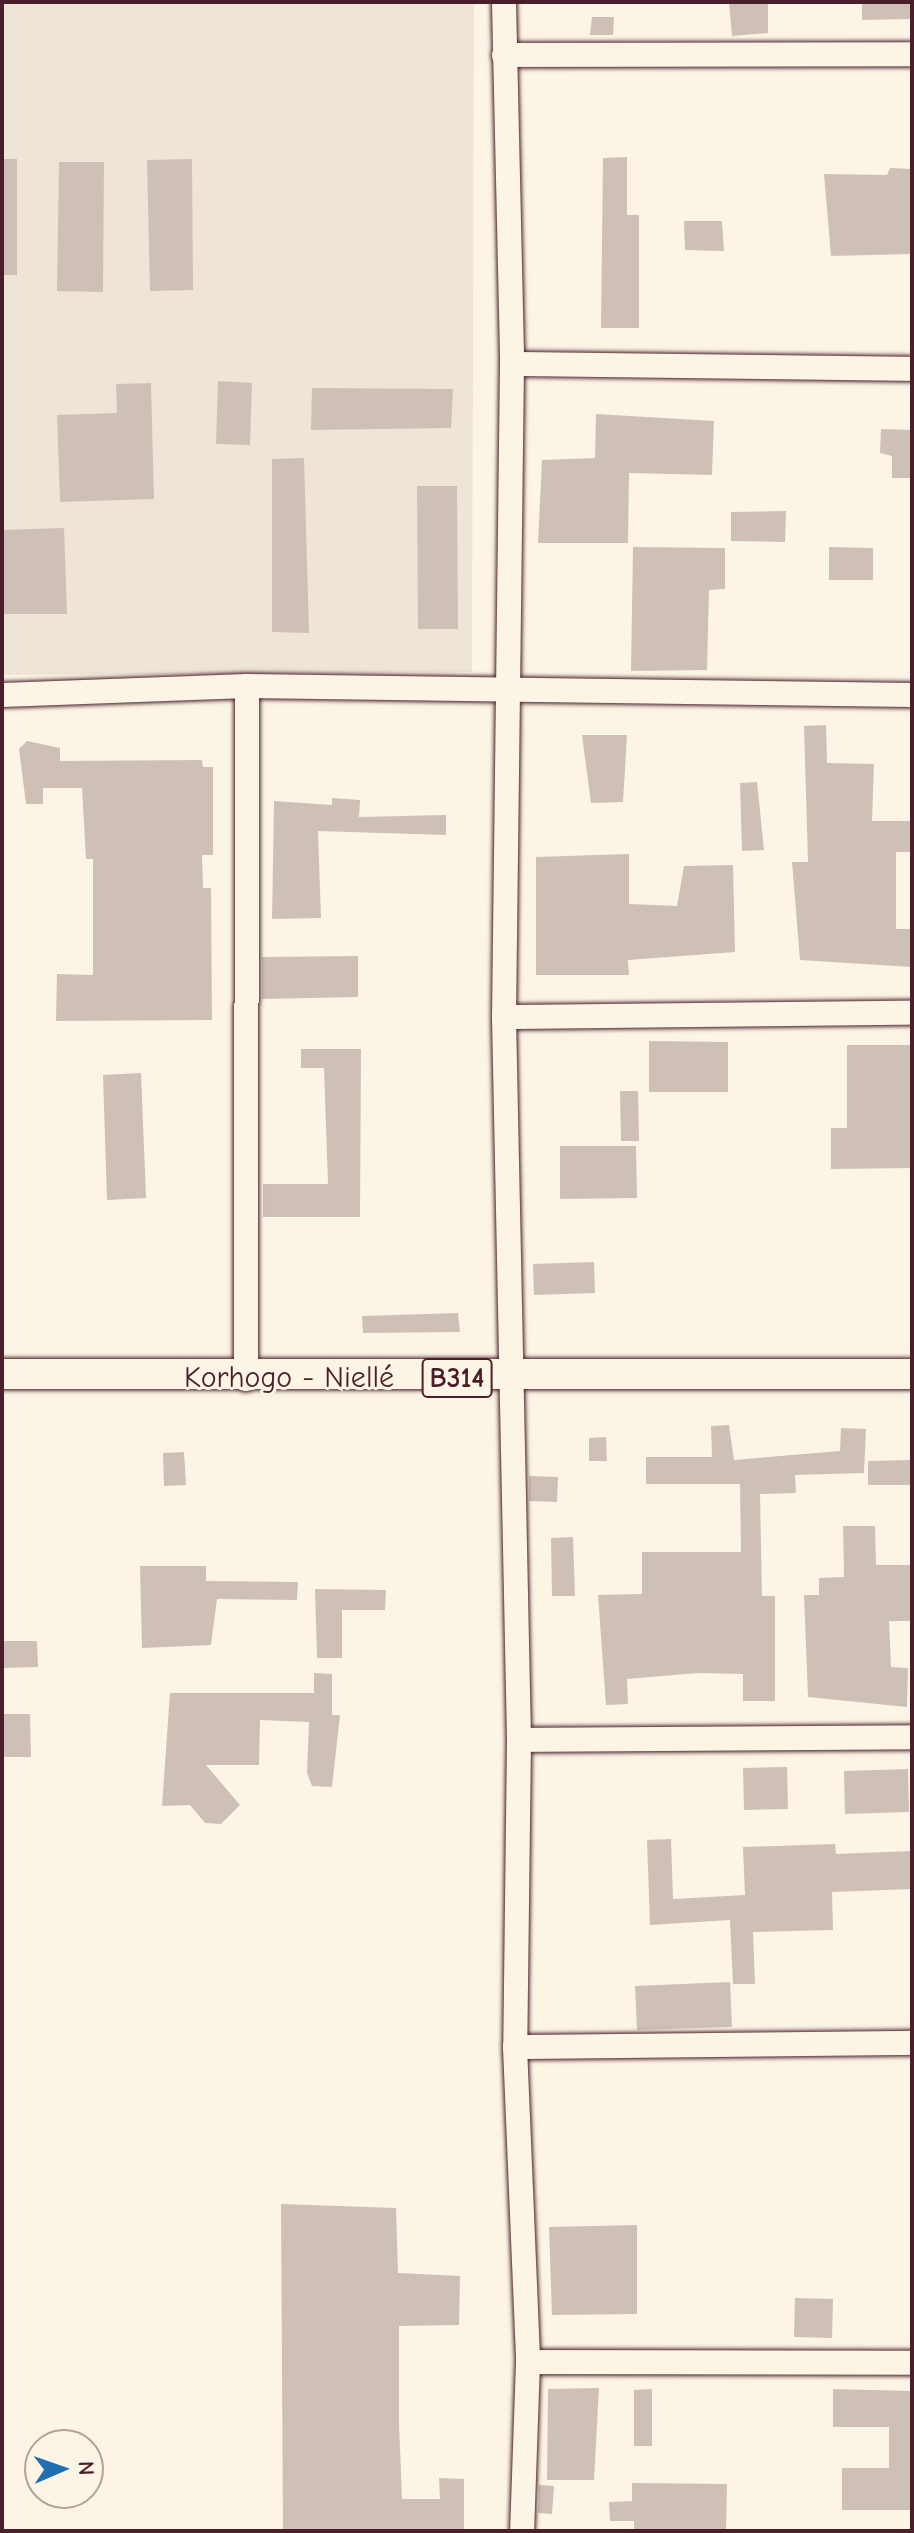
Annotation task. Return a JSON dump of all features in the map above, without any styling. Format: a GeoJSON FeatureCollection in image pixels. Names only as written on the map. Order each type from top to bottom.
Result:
{"type":"FeatureCollection","features":[{"type":"Feature","properties":{"kind":"main road","name":"Korhogo - Niellé"},"geometry":{"type":"LineString","coordinates":[[2,1374],[246,1379],[912,1374]]}},
{"type":"Feature","properties":{"kind":"street"},"geometry":{"type":"LineString","coordinates":[[504,2],[512,364],[504,1017],[519,1740],[515,2047],[528,2362],[522,2531]]}},
{"type":"Feature","properties":{"kind":"street"},"geometry":{"type":"LineString","coordinates":[[504,55],[912,54]]}},
{"type":"Feature","properties":{"kind":"street"},"geometry":{"type":"LineString","coordinates":[[512,364],[912,369]]}},
{"type":"Feature","properties":{"kind":"street"},"geometry":{"type":"LineString","coordinates":[[246,1379],[247,686]]}},
{"type":"Feature","properties":{"kind":"street"},"geometry":{"type":"LineString","coordinates":[[2,695],[247,686],[508,694],[912,695]]}},
{"type":"Feature","properties":{"kind":"street"},"geometry":{"type":"LineString","coordinates":[[504,1017],[912,1013]]}},
{"type":"Feature","properties":{"kind":"street"},"geometry":{"type":"LineString","coordinates":[[519,1740],[912,1737]]}},
{"type":"Feature","properties":{"kind":"street"},"geometry":{"type":"LineString","coordinates":[[515,2047],[912,2043]]}},
{"type":"Feature","properties":{"kind":"street"},"geometry":{"type":"LineString","coordinates":[[528,2362],[912,2363]]}},
{"type":"Feature","properties":{"kind":"shaded area"},"geometry":{"type":"Polygon","coordinates":[[[2,2],[474,2],[472,672],[2,675],[2,2]]]}},
{"type":"Feature","properties":{"kind":"building"},"geometry":{"type":"Polygon","coordinates":[[[729,2],[768,2],[768,33],[732,36],[729,2]]]}},
{"type":"Feature","properties":{"kind":"building"},"geometry":{"type":"Polygon","coordinates":[[[862,2],[912,2],[912,19],[862,20],[862,2]]]}},
{"type":"Feature","properties":{"kind":"building"},"geometry":{"type":"Polygon","coordinates":[[[592,17],[614,17],[613,35],[590,35],[592,17]]]}},
{"type":"Feature","properties":{"kind":"building"},"geometry":{"type":"Polygon","coordinates":[[[627,157],[627,215],[639,215],[639,328],[601,328],[603,158],[627,157]]]}},
{"type":"Feature","properties":{"kind":"building"},"geometry":{"type":"Polygon","coordinates":[[[2,159],[17,159],[17,275],[2,275],[2,159]]]}},
{"type":"Feature","properties":{"kind":"building"},"geometry":{"type":"Polygon","coordinates":[[[192,159],[193,290],[150,291],[147,160],[192,159]]]}},
{"type":"Feature","properties":{"kind":"building"},"geometry":{"type":"Polygon","coordinates":[[[59,162],[104,162],[103,292],[57,291],[59,162]]]}},
{"type":"Feature","properties":{"kind":"building"},"geometry":{"type":"Polygon","coordinates":[[[890,168],[912,169],[912,254],[831,256],[824,174],[887,175],[890,168]]]}},
{"type":"Feature","properties":{"kind":"building"},"geometry":{"type":"Polygon","coordinates":[[[684,221],[722,221],[724,251],[685,250],[684,221]]]}},
{"type":"Feature","properties":{"kind":"building"},"geometry":{"type":"Polygon","coordinates":[[[218,381],[252,383],[250,445],[216,444],[218,381]]]}},
{"type":"Feature","properties":{"kind":"building"},"geometry":{"type":"Polygon","coordinates":[[[151,383],[154,499],[60,502],[57,415],[117,413],[116,384],[151,383]]]}},
{"type":"Feature","properties":{"kind":"building"},"geometry":{"type":"Polygon","coordinates":[[[312,388],[453,389],[451,428],[311,430],[312,388]]]}},
{"type":"Feature","properties":{"kind":"building"},"geometry":{"type":"Polygon","coordinates":[[[596,414],[714,421],[712,475],[629,473],[628,543],[538,543],[542,460],[595,458],[596,414]]]}},
{"type":"Feature","properties":{"kind":"building"},"geometry":{"type":"Polygon","coordinates":[[[881,429],[912,430],[912,478],[892,478],[892,456],[880,453],[881,429]]]}},
{"type":"Feature","properties":{"kind":"building"},"geometry":{"type":"Polygon","coordinates":[[[304,458],[309,633],[272,632],[272,459],[304,458]]]}},
{"type":"Feature","properties":{"kind":"building"},"geometry":{"type":"Polygon","coordinates":[[[417,486],[457,486],[458,629],[418,629],[417,486]]]}},
{"type":"Feature","properties":{"kind":"building"},"geometry":{"type":"Polygon","coordinates":[[[786,511],[785,542],[731,541],[731,512],[786,511]]]}},
{"type":"Feature","properties":{"kind":"building"},"geometry":{"type":"Polygon","coordinates":[[[64,528],[67,614],[2,614],[2,530],[64,528]]]}},
{"type":"Feature","properties":{"kind":"building"},"geometry":{"type":"Polygon","coordinates":[[[633,547],[725,548],[725,589],[709,590],[707,670],[631,671],[633,547]]]}},
{"type":"Feature","properties":{"kind":"building"},"geometry":{"type":"Polygon","coordinates":[[[829,547],[873,548],[873,580],[829,580],[829,547]]]}},
{"type":"Feature","properties":{"kind":"building"},"geometry":{"type":"Polygon","coordinates":[[[826,725],[827,763],[874,764],[872,821],[912,821],[912,852],[896,852],[896,929],[910,929],[911,967],[800,960],[792,862],[808,862],[804,726],[826,725]]]}},
{"type":"Feature","properties":{"kind":"building"},"geometry":{"type":"Polygon","coordinates":[[[582,735],[627,735],[623,802],[591,803],[582,735]]]}},
{"type":"Feature","properties":{"kind":"building"},"geometry":{"type":"Polygon","coordinates":[[[27,741],[60,748],[60,761],[202,760],[203,767],[213,767],[213,855],[202,855],[203,888],[211,888],[212,1020],[56,1021],[57,974],[93,975],[93,859],[86,859],[82,788],[43,788],[43,804],[26,804],[19,749],[27,741]]]}},
{"type":"Feature","properties":{"kind":"building"},"geometry":{"type":"Polygon","coordinates":[[[757,782],[764,850],[742,851],[740,783],[757,782]]]}},
{"type":"Feature","properties":{"kind":"building"},"geometry":{"type":"Polygon","coordinates":[[[332,798],[360,800],[359,817],[446,815],[446,835],[318,831],[321,918],[272,919],[274,801],[332,805],[332,798]]]}},
{"type":"Feature","properties":{"kind":"building"},"geometry":{"type":"Polygon","coordinates":[[[629,854],[629,904],[677,906],[684,866],[733,865],[735,952],[628,960],[629,975],[536,975],[536,857],[629,854]]]}},
{"type":"Feature","properties":{"kind":"building"},"geometry":{"type":"Polygon","coordinates":[[[358,956],[358,997],[262,999],[262,957],[358,956]]]}},
{"type":"Feature","properties":{"kind":"building"},"geometry":{"type":"Polygon","coordinates":[[[649,1041],[728,1042],[728,1092],[649,1092],[649,1041]]]}},
{"type":"Feature","properties":{"kind":"building"},"geometry":{"type":"Polygon","coordinates":[[[847,1045],[912,1045],[912,1168],[831,1169],[831,1128],[847,1128],[847,1045]]]}},
{"type":"Feature","properties":{"kind":"building"},"geometry":{"type":"Polygon","coordinates":[[[301,1049],[361,1049],[360,1217],[263,1217],[263,1184],[328,1184],[324,1068],[301,1068],[301,1049]]]}},
{"type":"Feature","properties":{"kind":"building"},"geometry":{"type":"Polygon","coordinates":[[[141,1073],[146,1198],[107,1200],[103,1075],[141,1073]]]}},
{"type":"Feature","properties":{"kind":"building"},"geometry":{"type":"Polygon","coordinates":[[[620,1091],[638,1091],[639,1141],[621,1141],[620,1091]]]}},
{"type":"Feature","properties":{"kind":"building"},"geometry":{"type":"Polygon","coordinates":[[[560,1146],[636,1146],[637,1198],[560,1199],[560,1146]]]}},
{"type":"Feature","properties":{"kind":"building"},"geometry":{"type":"Polygon","coordinates":[[[594,1262],[595,1293],[534,1295],[533,1264],[594,1262]]]}},
{"type":"Feature","properties":{"kind":"building"},"geometry":{"type":"Polygon","coordinates":[[[458,1313],[460,1332],[363,1333],[362,1316],[458,1313]]]}},
{"type":"Feature","properties":{"kind":"building"},"geometry":{"type":"Polygon","coordinates":[[[729,1425],[734,1460],[840,1451],[841,1428],[866,1429],[864,1473],[795,1475],[796,1493],[760,1494],[762,1596],[775,1596],[775,1701],[743,1701],[743,1674],[698,1673],[627,1679],[628,1704],[606,1705],[598,1595],[642,1594],[642,1552],[741,1552],[740,1484],[646,1484],[646,1457],[712,1457],[711,1426],[729,1425]]]}},
{"type":"Feature","properties":{"kind":"building"},"geometry":{"type":"Polygon","coordinates":[[[606,1437],[607,1461],[589,1461],[589,1438],[606,1437]]]}},
{"type":"Feature","properties":{"kind":"building"},"geometry":{"type":"Polygon","coordinates":[[[184,1452],[186,1485],[164,1486],[163,1453],[184,1452]]]}},
{"type":"Feature","properties":{"kind":"building"},"geometry":{"type":"Polygon","coordinates":[[[912,1460],[912,1485],[868,1485],[868,1461],[912,1460]]]}},
{"type":"Feature","properties":{"kind":"building"},"geometry":{"type":"Polygon","coordinates":[[[529,1476],[558,1477],[557,1502],[529,1501],[529,1476]]]}},
{"type":"Feature","properties":{"kind":"building"},"geometry":{"type":"Polygon","coordinates":[[[843,1526],[875,1526],[876,1565],[912,1565],[912,1621],[889,1621],[891,1667],[908,1668],[907,1707],[808,1697],[804,1595],[819,1595],[819,1578],[844,1577],[843,1526]]]}},
{"type":"Feature","properties":{"kind":"building"},"geometry":{"type":"Polygon","coordinates":[[[573,1537],[575,1596],[552,1596],[551,1538],[573,1537]]]}},
{"type":"Feature","properties":{"kind":"building"},"geometry":{"type":"Polygon","coordinates":[[[140,1566],[206,1566],[206,1581],[298,1582],[297,1600],[217,1599],[211,1645],[142,1648],[140,1566]]]}},
{"type":"Feature","properties":{"kind":"building"},"geometry":{"type":"Polygon","coordinates":[[[315,1589],[386,1590],[385,1610],[342,1610],[342,1658],[317,1658],[315,1589]]]}},
{"type":"Feature","properties":{"kind":"building"},"geometry":{"type":"Polygon","coordinates":[[[2,1641],[37,1641],[38,1667],[2,1668],[2,1641]]]}},
{"type":"Feature","properties":{"kind":"building"},"geometry":{"type":"Polygon","coordinates":[[[314,1673],[332,1674],[332,1715],[340,1715],[332,1787],[312,1786],[307,1773],[309,1722],[260,1720],[259,1765],[206,1765],[240,1805],[221,1824],[205,1823],[190,1805],[162,1806],[170,1693],[314,1693],[314,1673]]]}},
{"type":"Feature","properties":{"kind":"building"},"geometry":{"type":"Polygon","coordinates":[[[2,1714],[30,1714],[31,1757],[2,1757],[2,1714]]]}},
{"type":"Feature","properties":{"kind":"building"},"geometry":{"type":"Polygon","coordinates":[[[787,1767],[788,1809],[744,1810],[743,1768],[787,1767]]]}},
{"type":"Feature","properties":{"kind":"building"},"geometry":{"type":"Polygon","coordinates":[[[908,1769],[909,1812],[845,1814],[844,1771],[908,1769]]]}},
{"type":"Feature","properties":{"kind":"building"},"geometry":{"type":"Polygon","coordinates":[[[671,1839],[673,1899],[745,1895],[743,1847],[835,1844],[836,1854],[912,1851],[912,1889],[832,1892],[833,1930],[753,1932],[755,1984],[733,1984],[730,1920],[650,1925],[647,1840],[671,1839]]]}},
{"type":"Feature","properties":{"kind":"building"},"geometry":{"type":"Polygon","coordinates":[[[730,1982],[732,2027],[637,2030],[635,1986],[730,1982]]]}},
{"type":"Feature","properties":{"kind":"building"},"geometry":{"type":"Polygon","coordinates":[[[281,2204],[396,2208],[398,2273],[460,2276],[459,2325],[399,2326],[399,2422],[402,2499],[440,2499],[439,2478],[464,2479],[464,2531],[283,2531],[281,2204]]]}},
{"type":"Feature","properties":{"kind":"building"},"geometry":{"type":"Polygon","coordinates":[[[637,2225],[637,2314],[552,2315],[549,2227],[637,2225]]]}},
{"type":"Feature","properties":{"kind":"building"},"geometry":{"type":"Polygon","coordinates":[[[795,2298],[833,2299],[832,2338],[794,2337],[795,2298]]]}},
{"type":"Feature","properties":{"kind":"building"},"geometry":{"type":"Polygon","coordinates":[[[599,2388],[594,2480],[547,2480],[548,2389],[599,2388]]]}},
{"type":"Feature","properties":{"kind":"building"},"geometry":{"type":"Polygon","coordinates":[[[652,2389],[652,2446],[634,2446],[634,2390],[652,2389]]]}},
{"type":"Feature","properties":{"kind":"building"},"geometry":{"type":"Polygon","coordinates":[[[833,2389],[912,2391],[912,2510],[842,2510],[842,2468],[889,2468],[889,2427],[833,2427],[833,2389]]]}},
{"type":"Feature","properties":{"kind":"building"},"geometry":{"type":"Polygon","coordinates":[[[632,2483],[727,2484],[726,2531],[634,2531],[634,2521],[610,2521],[609,2502],[632,2501],[632,2483]]]}},
{"type":"Feature","properties":{"kind":"building"},"geometry":{"type":"Polygon","coordinates":[[[539,2485],[554,2486],[552,2514],[538,2513],[539,2485]]]}}]}
